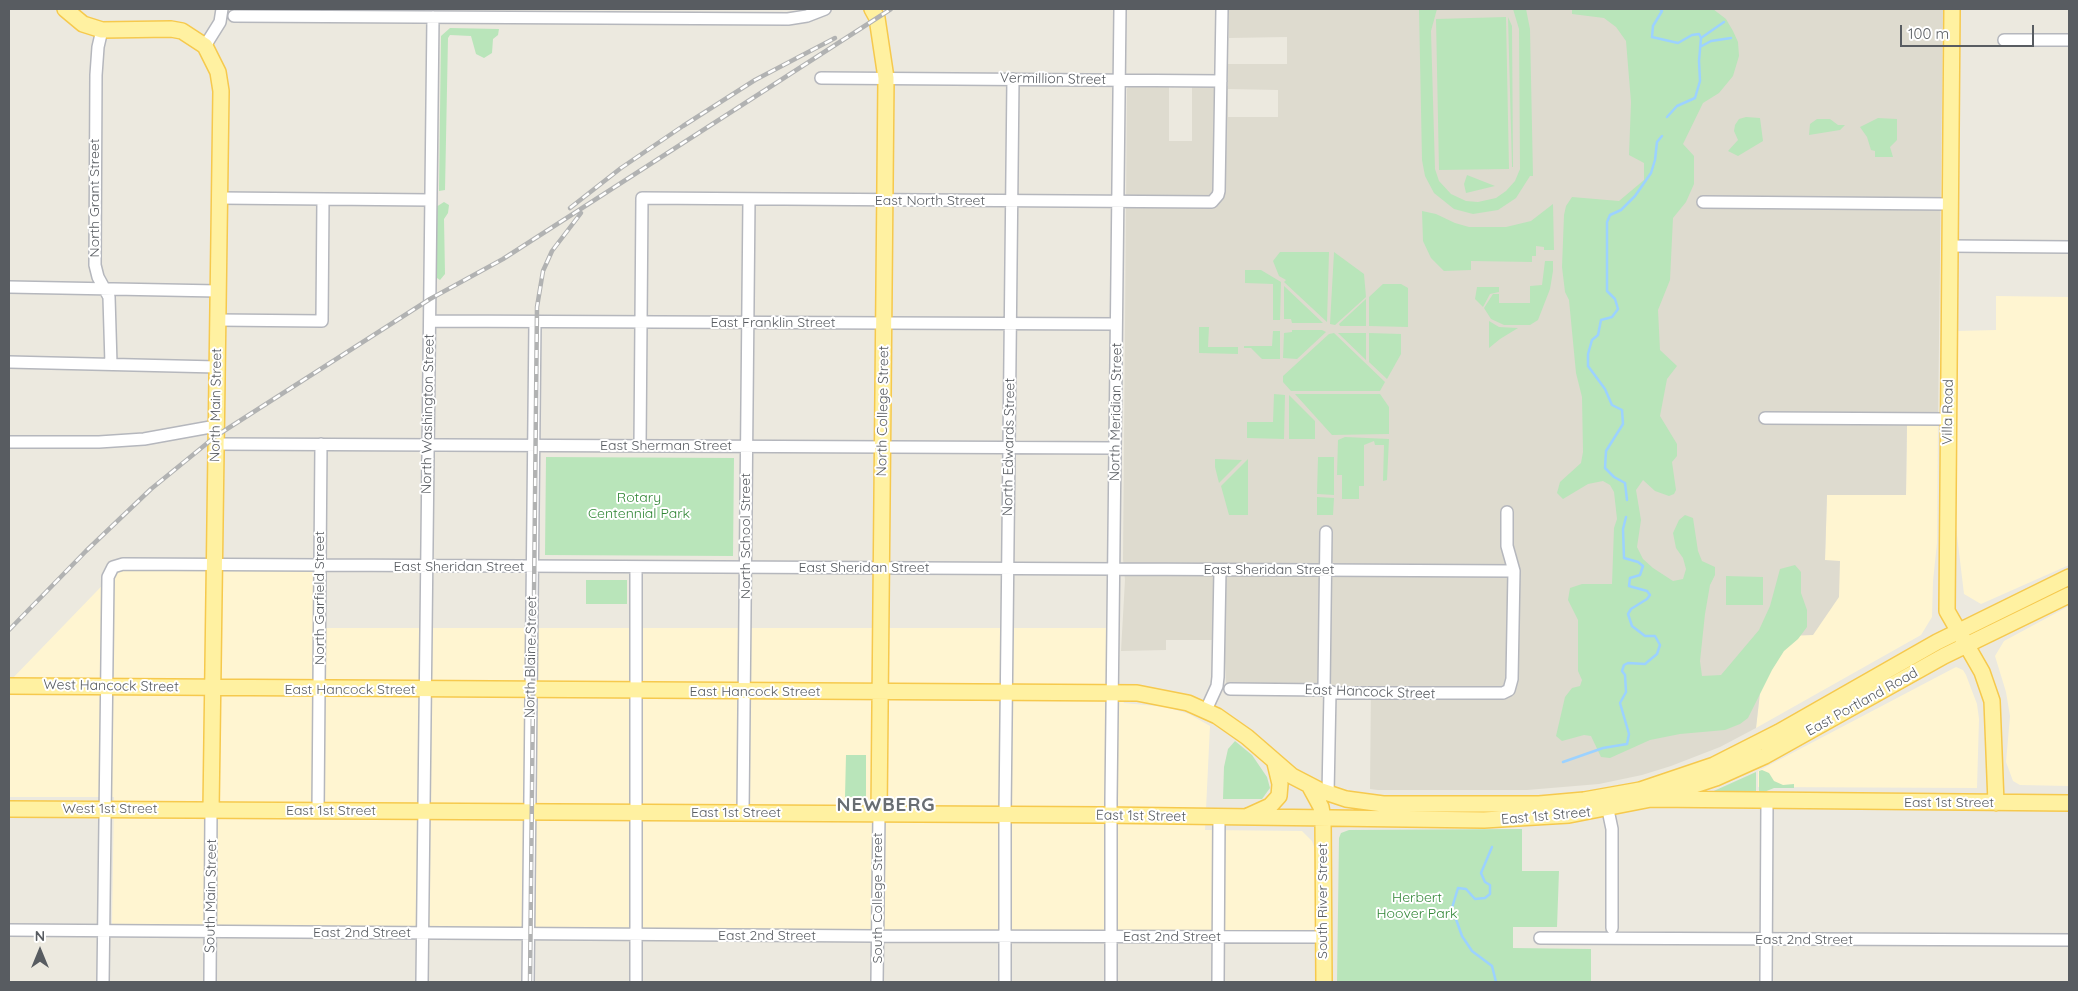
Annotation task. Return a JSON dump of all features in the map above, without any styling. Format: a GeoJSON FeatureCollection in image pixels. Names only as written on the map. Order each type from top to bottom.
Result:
{"type":"FeatureCollection","features":[{"type":"Feature","properties":{"kind":"main road"},"geometry":{"type":"LineString","coordinates":[[65,9],[83,24],[102,30],[171,29],[194,38],[205,46]]}},
{"type":"Feature","properties":{"kind":"main road","name":"North College Street"},"geometry":{"type":"LineString","coordinates":[[872,9],[877,18],[886,78],[879,814]]}},
{"type":"Feature","properties":{"kind":"main road","name":"Villa Road"},"geometry":{"type":"LineString","coordinates":[[1952,9],[1948,246],[1947,611],[1982,672],[1992,701],[1996,803]]}},
{"type":"Feature","properties":{"kind":"main road","name":"North Main Street"},"geometry":{"type":"LineString","coordinates":[[205,46],[218,72],[221,91],[211,810]]}},
{"type":"Feature","properties":{"kind":"main road","name":"East Portland Road"},"geometry":{"type":"LineString","coordinates":[[1654,792],[1740,753],[1958,632],[2069,577]]}},
{"type":"Feature","properties":{"kind":"main road","name":"East Portland Road"},"geometry":{"type":"LineString","coordinates":[[1654,792],[1716,778],[1765,756],[1966,645],[2069,595]]}},
{"type":"Feature","properties":{"kind":"main road","name":"West Hancock Street"},"geometry":{"type":"LineString","coordinates":[[9,686],[214,688]]}},
{"type":"Feature","properties":{"kind":"main road","name":"East Hancock Street"},"geometry":{"type":"LineString","coordinates":[[214,688],[1112,693],[1153,695],[1188,702],[1206,710],[1240,732],[1275,763]]}},
{"type":"Feature","properties":{"kind":"main road"},"geometry":{"type":"LineString","coordinates":[[1245,817],[1270,806],[1278,796],[1280,784],[1275,763]]}},
{"type":"Feature","properties":{"kind":"main road","name":"East 1st Street"},"geometry":{"type":"LineString","coordinates":[[1275,763],[1309,786],[1328,794],[1363,802],[1383,804],[1548,803],[1654,792],[1767,802],[2069,803]]}},
{"type":"Feature","properties":{"kind":"main road","name":"South River Street"},"geometry":{"type":"LineString","coordinates":[[1309,786],[1321,807],[1323,819],[1324,982]]}},
{"type":"Feature","properties":{"kind":"main road","name":"East 1st Street"},"geometry":{"type":"LineString","coordinates":[[211,810],[1517,820],[1608,810],[1654,792]]}},
{"type":"Feature","properties":{"kind":"main road"},"geometry":{"type":"LineString","coordinates":[[1323,819],[1336,812],[1354,811],[1383,804]]}},
{"type":"Feature","properties":{"kind":"main road","name":"West 1st Street"},"geometry":{"type":"LineString","coordinates":[[9,809],[211,810]]}},
{"type":"Feature","properties":{"kind":"street"},"geometry":{"type":"LineString","coordinates":[[205,46],[220,22],[222,9]]}},
{"type":"Feature","properties":{"kind":"street"},"geometry":{"type":"LineString","coordinates":[[234,16],[788,19],[807,12],[825,9]]}},
{"type":"Feature","properties":{"kind":"street","name":"North Meridian Street"},"geometry":{"type":"LineString","coordinates":[[1111,982],[1112,693],[1120,9]]}},
{"type":"Feature","properties":{"kind":"street"},"geometry":{"type":"LineString","coordinates":[[1220,81],[1222,9]]}},
{"type":"Feature","properties":{"kind":"street","name":"North Washington Street"},"geometry":{"type":"LineString","coordinates":[[422,982],[433,17]]}},
{"type":"Feature","properties":{"kind":"street","name":"North Grant Street"},"geometry":{"type":"LineString","coordinates":[[102,30],[98,47],[96,75],[95,265],[98,277],[110,304],[111,364]]}},
{"type":"Feature","properties":{"kind":"street"},"geometry":{"type":"LineString","coordinates":[[2004,40],[2069,40]]}},
{"type":"Feature","properties":{"kind":"street","name":"Vermillion Street"},"geometry":{"type":"LineString","coordinates":[[821,78],[1220,81]]}},
{"type":"Feature","properties":{"kind":"street","name":"North Edwards Street"},"geometry":{"type":"LineString","coordinates":[[1005,982],[1006,693],[1013,79]]}},
{"type":"Feature","properties":{"kind":"street","name":"East North Street"},"geometry":{"type":"LineString","coordinates":[[641,322],[642,198],[1207,204],[1216,199],[1219,191],[1220,81]]}},
{"type":"Feature","properties":{"kind":"street"},"geometry":{"type":"LineString","coordinates":[[220,198],[431,200]]}},
{"type":"Feature","properties":{"kind":"street"},"geometry":{"type":"LineString","coordinates":[[218,320],[322,321],[323,199]]}},
{"type":"Feature","properties":{"kind":"street","name":"North School Street"},"geometry":{"type":"LineString","coordinates":[[743,813],[749,199]]}},
{"type":"Feature","properties":{"kind":"street"},"geometry":{"type":"LineString","coordinates":[[1703,202],[1949,204]]}},
{"type":"Feature","properties":{"kind":"street"},"geometry":{"type":"LineString","coordinates":[[1948,246],[2069,247]]}},
{"type":"Feature","properties":{"kind":"street"},"geometry":{"type":"LineString","coordinates":[[9,287],[218,290]]}},
{"type":"Feature","properties":{"kind":"street","name":"East Franklin Street"},"geometry":{"type":"LineString","coordinates":[[430,322],[1116,324]]}},
{"type":"Feature","properties":{"kind":"street","name":"North Blaine Street"},"geometry":{"type":"LineString","coordinates":[[528,982],[535,322]]}},
{"type":"Feature","properties":{"kind":"street"},"geometry":{"type":"LineString","coordinates":[[640,446],[641,322]]}},
{"type":"Feature","properties":{"kind":"street"},"geometry":{"type":"LineString","coordinates":[[9,362],[217,368]]}},
{"type":"Feature","properties":{"kind":"street"},"geometry":{"type":"LineString","coordinates":[[1765,418],[1947,419]]}},
{"type":"Feature","properties":{"kind":"street"},"geometry":{"type":"LineString","coordinates":[[9,442],[100,442],[144,439],[216,426]]}},
{"type":"Feature","properties":{"kind":"street","name":"East Sherman Street"},"geometry":{"type":"LineString","coordinates":[[216,444],[1115,448]]}},
{"type":"Feature","properties":{"kind":"street","name":"North Garfield Street"},"geometry":{"type":"LineString","coordinates":[[318,810],[321,444]]}},
{"type":"Feature","properties":{"kind":"street"},"geometry":{"type":"LineString","coordinates":[[1507,512],[1507,546],[1514,571]]}},
{"type":"Feature","properties":{"kind":"street"},"geometry":{"type":"LineString","coordinates":[[1326,532],[1328,794]]}},
{"type":"Feature","properties":{"kind":"street","name":"East Sheridan Street"},"geometry":{"type":"LineString","coordinates":[[107,686],[108,577],[113,567],[123,564],[1514,571]]}},
{"type":"Feature","properties":{"kind":"street"},"geometry":{"type":"LineString","coordinates":[[636,568],[638,691],[636,982]]}},
{"type":"Feature","properties":{"kind":"street"},"geometry":{"type":"LineString","coordinates":[[1206,710],[1217,686],[1218,677],[1220,570]]}},
{"type":"Feature","properties":{"kind":"street","name":"East Hancock Street"},"geometry":{"type":"LineString","coordinates":[[1230,689],[1327,691],[1336,694],[1503,694],[1509,690],[1512,679],[1514,571]]}},
{"type":"Feature","properties":{"kind":"street"},"geometry":{"type":"LineString","coordinates":[[103,982],[107,686]]}},
{"type":"Feature","properties":{"kind":"street"},"geometry":{"type":"LineString","coordinates":[[1766,982],[1767,802]]}},
{"type":"Feature","properties":{"kind":"street","name":"South Main Street"},"geometry":{"type":"LineString","coordinates":[[210,982],[211,810]]}},
{"type":"Feature","properties":{"kind":"street"},"geometry":{"type":"LineString","coordinates":[[1608,810],[1612,829],[1612,928]]}},
{"type":"Feature","properties":{"kind":"street","name":"South College Street"},"geometry":{"type":"LineString","coordinates":[[877,982],[879,814]]}},
{"type":"Feature","properties":{"kind":"street"},"geometry":{"type":"LineString","coordinates":[[1218,817],[1218,982]]}},
{"type":"Feature","properties":{"kind":"street","name":"East 2nd Street"},"geometry":{"type":"LineString","coordinates":[[9,930],[210,933],[1323,937]]}},
{"type":"Feature","properties":{"kind":"street","name":"East 2nd Street"},"geometry":{"type":"LineString","coordinates":[[1540,938],[2069,940]]}},
{"type":"Feature","properties":{"kind":"shaded area"},"geometry":{"type":"Polygon","coordinates":[[[1229,9],[1943,9],[1938,424],[1907,425],[1906,495],[1827,495],[1825,560],[1840,561],[1839,597],[1813,635],[1788,636],[1761,684],[1756,728],[1720,747],[1671,766],[1642,775],[1599,784],[1527,790],[1378,790],[1370,789],[1371,688],[1335,688],[1330,685],[1226,684],[1224,640],[1166,640],[1166,650],[1121,651],[1125,580],[1123,559],[1127,89],[1128,87],[1169,87],[1169,141],[1192,141],[1192,87],[1228,86],[1228,64],[1287,64],[1287,37],[1229,38],[1229,9]],[[1228,89],[1228,117],[1278,117],[1278,90],[1228,89]]]}},
{"type":"Feature","properties":{"kind":"shaded area"},"geometry":{"type":"Polygon","coordinates":[[[1996,296],[2069,297],[2069,565],[1981,604],[1964,594],[1956,527],[1956,331],[1996,330],[1996,296]]]}},
{"type":"Feature","properties":{"kind":"shaded area"},"geometry":{"type":"Polygon","coordinates":[[[1938,424],[1937,543],[1932,617],[1921,635],[1756,728],[1761,684],[1825,561],[1827,495],[1906,495],[1907,425],[1938,424]]]}},
{"type":"Feature","properties":{"kind":"shaded area"},"geometry":{"type":"Polygon","coordinates":[[[123,564],[320,566],[320,628],[1113,628],[1112,679],[1124,703],[1166,707],[1189,714],[1210,726],[1205,830],[1302,831],[1312,841],[1323,873],[1323,937],[112,924],[114,797],[9,797],[9,682],[123,564]]]}},
{"type":"Feature","properties":{"kind":"shaded area"},"geometry":{"type":"Polygon","coordinates":[[[2069,606],[2069,786],[2020,785],[2013,781],[2006,762],[2010,716],[2006,692],[1995,656],[2004,641],[2069,606]]]}},
{"type":"Feature","properties":{"kind":"shaded area"},"geometry":{"type":"Polygon","coordinates":[[[1956,667],[1963,670],[1966,675],[1977,704],[1979,719],[1977,788],[1758,787],[1758,771],[1956,667]]]}},
{"type":"Feature","properties":{"kind":"green space"},"geometry":{"type":"Polygon","coordinates":[[[1419,9],[1437,9],[1431,31],[1435,169],[1439,181],[1451,194],[1466,201],[1478,202],[1496,198],[1506,191],[1515,181],[1520,169],[1519,29],[1513,9],[1526,9],[1530,29],[1533,176],[1530,176],[1516,198],[1498,210],[1473,214],[1454,209],[1434,193],[1425,176],[1422,160],[1419,9]]]}},
{"type":"Feature","properties":{"kind":"green space"},"geometry":{"type":"Polygon","coordinates":[[[1572,9],[1713,9],[1726,19],[1738,42],[1739,56],[1733,76],[1719,93],[1703,103],[1683,144],[1694,156],[1694,184],[1686,202],[1673,218],[1670,280],[1658,310],[1660,350],[1677,366],[1667,379],[1660,416],[1677,444],[1677,456],[1672,462],[1676,490],[1674,494],[1669,496],[1655,491],[1643,480],[1636,490],[1641,520],[1637,547],[1643,559],[1653,568],[1673,581],[1683,579],[1686,569],[1683,558],[1676,548],[1673,533],[1679,520],[1685,515],[1693,518],[1698,551],[1702,561],[1715,567],[1715,575],[1710,585],[1705,614],[1700,661],[1702,676],[1721,675],[1759,630],[1770,606],[1780,569],[1795,565],[1801,572],[1801,593],[1807,610],[1807,627],[1798,639],[1784,651],[1772,670],[1748,718],[1740,724],[1725,730],[1680,734],[1650,740],[1610,758],[1601,757],[1591,736],[1584,735],[1562,741],[1556,736],[1565,697],[1572,688],[1580,686],[1582,680],[1578,671],[1578,620],[1568,600],[1570,588],[1582,584],[1612,584],[1614,528],[1617,519],[1614,492],[1610,485],[1603,481],[1588,484],[1563,499],[1557,493],[1560,482],[1581,463],[1583,452],[1582,397],[1576,373],[1569,300],[1565,292],[1562,267],[1564,215],[1566,206],[1572,197],[1619,201],[1644,180],[1644,163],[1629,155],[1631,102],[1626,41],[1616,27],[1604,18],[1572,14],[1572,9]]]}},
{"type":"Feature","properties":{"kind":"green space"},"geometry":{"type":"Polygon","coordinates":[[[1506,17],[1509,169],[1439,170],[1436,19],[1506,17]]]}},
{"type":"Feature","properties":{"kind":"green space"},"geometry":{"type":"Polygon","coordinates":[[[1508,17],[1512,26],[1513,167],[1512,167],[1508,17]]]}},
{"type":"Feature","properties":{"kind":"green space"},"geometry":{"type":"Polygon","coordinates":[[[450,28],[499,29],[498,35],[493,39],[492,53],[484,58],[476,54],[471,36],[450,35],[448,38],[445,190],[439,191],[441,36],[450,28]]]}},
{"type":"Feature","properties":{"kind":"green space"},"geometry":{"type":"Polygon","coordinates":[[[1746,117],[1760,118],[1763,141],[1738,156],[1728,151],[1738,140],[1734,131],[1735,125],[1739,119],[1746,117]]]}},
{"type":"Feature","properties":{"kind":"green space"},"geometry":{"type":"Polygon","coordinates":[[[1878,118],[1897,119],[1897,140],[1890,147],[1893,157],[1875,157],[1875,151],[1871,150],[1867,137],[1860,127],[1878,118]]]}},
{"type":"Feature","properties":{"kind":"green space"},"geometry":{"type":"Polygon","coordinates":[[[1817,119],[1830,119],[1838,125],[1845,125],[1840,130],[1809,135],[1810,124],[1817,119]]]}},
{"type":"Feature","properties":{"kind":"green space"},"geometry":{"type":"Polygon","coordinates":[[[1467,175],[1495,186],[1466,193],[1464,184],[1467,175]]]}},
{"type":"Feature","properties":{"kind":"green space"},"geometry":{"type":"Polygon","coordinates":[[[444,202],[449,205],[448,213],[444,219],[445,274],[440,280],[437,278],[436,207],[444,202]]]}},
{"type":"Feature","properties":{"kind":"green space"},"geometry":{"type":"Polygon","coordinates":[[[1553,204],[1554,250],[1544,250],[1544,247],[1536,246],[1536,256],[1532,256],[1532,262],[1471,261],[1471,270],[1444,271],[1431,258],[1423,241],[1422,211],[1436,214],[1469,227],[1506,227],[1531,221],[1553,204]]]}},
{"type":"Feature","properties":{"kind":"green space"},"geometry":{"type":"Polygon","coordinates":[[[1280,252],[1329,252],[1327,322],[1284,282],[1286,280],[1279,276],[1273,261],[1280,252]]]}},
{"type":"Feature","properties":{"kind":"green space"},"geometry":{"type":"Polygon","coordinates":[[[1334,252],[1364,274],[1366,297],[1335,325],[1330,324],[1334,252]]]}},
{"type":"Feature","properties":{"kind":"green space"},"geometry":{"type":"Polygon","coordinates":[[[1545,261],[1553,261],[1553,271],[1550,289],[1538,320],[1530,325],[1504,325],[1491,319],[1484,308],[1493,294],[1499,294],[1499,303],[1530,303],[1530,286],[1542,285],[1545,261]]]}},
{"type":"Feature","properties":{"kind":"green space"},"geometry":{"type":"Polygon","coordinates":[[[1245,270],[1261,270],[1281,282],[1280,320],[1273,320],[1273,284],[1245,283],[1245,270]]]}},
{"type":"Feature","properties":{"kind":"green space"},"geometry":{"type":"Polygon","coordinates":[[[1383,284],[1401,284],[1408,288],[1408,327],[1369,326],[1369,297],[1383,284]]]}},
{"type":"Feature","properties":{"kind":"green space"},"geometry":{"type":"Polygon","coordinates":[[[1284,286],[1323,323],[1292,323],[1291,319],[1284,319],[1284,286]]]}},
{"type":"Feature","properties":{"kind":"green space"},"geometry":{"type":"Polygon","coordinates":[[[1477,287],[1499,287],[1499,292],[1490,294],[1483,307],[1475,299],[1477,287]]]}},
{"type":"Feature","properties":{"kind":"green space"},"geometry":{"type":"Polygon","coordinates":[[[1366,299],[1366,326],[1340,326],[1339,324],[1366,299]]]}},
{"type":"Feature","properties":{"kind":"green space"},"geometry":{"type":"Polygon","coordinates":[[[1489,321],[1499,327],[1518,328],[1489,348],[1489,321]]]}},
{"type":"Feature","properties":{"kind":"green space"},"geometry":{"type":"Polygon","coordinates":[[[1199,327],[1209,327],[1208,347],[1238,347],[1238,354],[1199,353],[1199,327]]]}},
{"type":"Feature","properties":{"kind":"green space"},"geometry":{"type":"Polygon","coordinates":[[[1292,330],[1322,330],[1326,332],[1297,359],[1283,358],[1284,333],[1292,332],[1292,330]]]}},
{"type":"Feature","properties":{"kind":"green space"},"geometry":{"type":"Polygon","coordinates":[[[1273,331],[1280,331],[1280,359],[1262,359],[1251,348],[1244,348],[1244,346],[1272,346],[1273,331]]]}},
{"type":"Feature","properties":{"kind":"green space"},"geometry":{"type":"Polygon","coordinates":[[[1334,333],[1385,382],[1380,391],[1291,391],[1283,382],[1283,376],[1329,334],[1334,333]]]}},
{"type":"Feature","properties":{"kind":"green space"},"geometry":{"type":"Polygon","coordinates":[[[1338,333],[1366,333],[1366,360],[1338,333]]]}},
{"type":"Feature","properties":{"kind":"green space"},"geometry":{"type":"Polygon","coordinates":[[[1369,333],[1401,334],[1401,354],[1387,379],[1369,362],[1369,333]]]}},
{"type":"Feature","properties":{"kind":"green space"},"geometry":{"type":"Polygon","coordinates":[[[1274,394],[1285,395],[1284,439],[1247,438],[1247,422],[1273,422],[1274,394]]]}},
{"type":"Feature","properties":{"kind":"green space"},"geometry":{"type":"Polygon","coordinates":[[[1295,394],[1380,394],[1389,407],[1389,434],[1332,435],[1295,394]]]}},
{"type":"Feature","properties":{"kind":"green space"},"geometry":{"type":"Polygon","coordinates":[[[1289,395],[1315,421],[1315,439],[1289,439],[1289,395]]]}},
{"type":"Feature","properties":{"kind":"green space"},"geometry":{"type":"Polygon","coordinates":[[[1345,437],[1389,439],[1387,480],[1383,481],[1384,445],[1375,445],[1374,441],[1364,445],[1364,486],[1359,486],[1359,499],[1342,499],[1342,475],[1337,475],[1338,440],[1345,437]]]}},
{"type":"Feature","properties":{"kind":"green space","name":"Rotary Centennial Park"},"geometry":{"type":"Polygon","coordinates":[[[546,457],[734,458],[733,556],[545,555],[546,457]]]}},
{"type":"Feature","properties":{"kind":"green space"},"geometry":{"type":"Polygon","coordinates":[[[1318,457],[1334,457],[1334,495],[1317,494],[1318,457]]]}},
{"type":"Feature","properties":{"kind":"green space"},"geometry":{"type":"Polygon","coordinates":[[[1215,459],[1242,460],[1219,483],[1215,459]]]}},
{"type":"Feature","properties":{"kind":"green space"},"geometry":{"type":"Polygon","coordinates":[[[1248,459],[1248,515],[1229,515],[1221,486],[1248,459]]]}},
{"type":"Feature","properties":{"kind":"green space"},"geometry":{"type":"Polygon","coordinates":[[[1317,497],[1334,498],[1333,515],[1317,515],[1317,497]]]}},
{"type":"Feature","properties":{"kind":"green space"},"geometry":{"type":"Polygon","coordinates":[[[1726,576],[1763,577],[1763,605],[1726,605],[1726,576]]]}},
{"type":"Feature","properties":{"kind":"green space"},"geometry":{"type":"Polygon","coordinates":[[[586,580],[627,580],[627,604],[586,604],[586,580]]]}},
{"type":"Feature","properties":{"kind":"green space"},"geometry":{"type":"Polygon","coordinates":[[[1235,741],[1252,755],[1267,777],[1270,788],[1262,799],[1223,799],[1224,767],[1228,749],[1235,741]]]}},
{"type":"Feature","properties":{"kind":"green space"},"geometry":{"type":"Polygon","coordinates":[[[846,755],[866,755],[866,797],[845,797],[846,755]]]}},
{"type":"Feature","properties":{"kind":"green space"},"geometry":{"type":"Polygon","coordinates":[[[1762,770],[1769,773],[1774,781],[1783,785],[1794,784],[1794,788],[1774,788],[1759,794],[1759,771],[1762,770]]]}},
{"type":"Feature","properties":{"kind":"green space"},"geometry":{"type":"Polygon","coordinates":[[[1756,772],[1756,798],[1707,794],[1756,772]]]}},
{"type":"Feature","properties":{"kind":"green space","name":"Herbert Hoover Park"},"geometry":{"type":"Polygon","coordinates":[[[1522,829],[1522,871],[1559,871],[1557,927],[1513,927],[1513,948],[1591,949],[1591,982],[1337,982],[1339,838],[1341,833],[1349,830],[1522,829]]]}},
{"type":"Feature","properties":{"kind":"waterway"},"geometry":{"type":"LineString","coordinates":[[1660,9],[1662,11],[1653,26],[1652,37],[1678,43],[1692,35],[1699,34],[1701,38],[1700,81],[1695,98],[1677,106],[1667,117]]}},
{"type":"Feature","properties":{"kind":"waterway"},"geometry":{"type":"LineString","coordinates":[[1701,38],[1724,22]]}},
{"type":"Feature","properties":{"kind":"waterway"},"geometry":{"type":"LineString","coordinates":[[1700,47],[1711,41],[1731,38]]}},
{"type":"Feature","properties":{"kind":"waterway"},"geometry":{"type":"LineString","coordinates":[[1627,500],[1625,483],[1614,477],[1605,468],[1606,451],[1623,424],[1622,410],[1612,405],[1605,389],[1588,366],[1588,354],[1592,340],[1598,335],[1601,320],[1612,317],[1618,309],[1615,299],[1607,291],[1607,222],[1610,215],[1621,210],[1635,196],[1651,173],[1657,142],[1662,136]]}},
{"type":"Feature","properties":{"kind":"waterway"},"geometry":{"type":"LineString","coordinates":[[1563,762],[1603,748],[1627,744],[1629,734],[1620,703],[1626,692],[1625,675],[1622,671],[1624,665],[1628,663],[1645,664],[1657,654],[1660,645],[1655,636],[1645,636],[1632,626],[1628,614],[1631,609],[1650,595],[1647,591],[1629,586],[1630,578],[1640,575],[1643,566],[1638,562],[1624,558],[1623,529],[1626,517]]}},
{"type":"Feature","properties":{"kind":"waterway"},"geometry":{"type":"LineString","coordinates":[[1492,847],[1481,873],[1485,882],[1490,885],[1490,894],[1485,898],[1475,899],[1466,889],[1458,888],[1452,908],[1462,936],[1472,951],[1492,966],[1496,982]]}},
{"type":"Feature","properties":{"kind":"railway"},"geometry":{"type":"LineString","coordinates":[[9,630],[86,551],[151,489],[216,436],[430,299],[503,259],[891,9]]}},
{"type":"Feature","properties":{"kind":"railway"},"geometry":{"type":"LineString","coordinates":[[570,208],[621,168],[683,126],[755,80],[835,38]]}},
{"type":"Feature","properties":{"kind":"railway"},"geometry":{"type":"LineString","coordinates":[[530,982],[537,307],[543,271],[552,251],[581,213]]}},
{"type":"Feature","properties":{"kind":"district","name":"NEWBERG"},"geometry":{"type":"Point","coordinates":[886,805]}}]}
